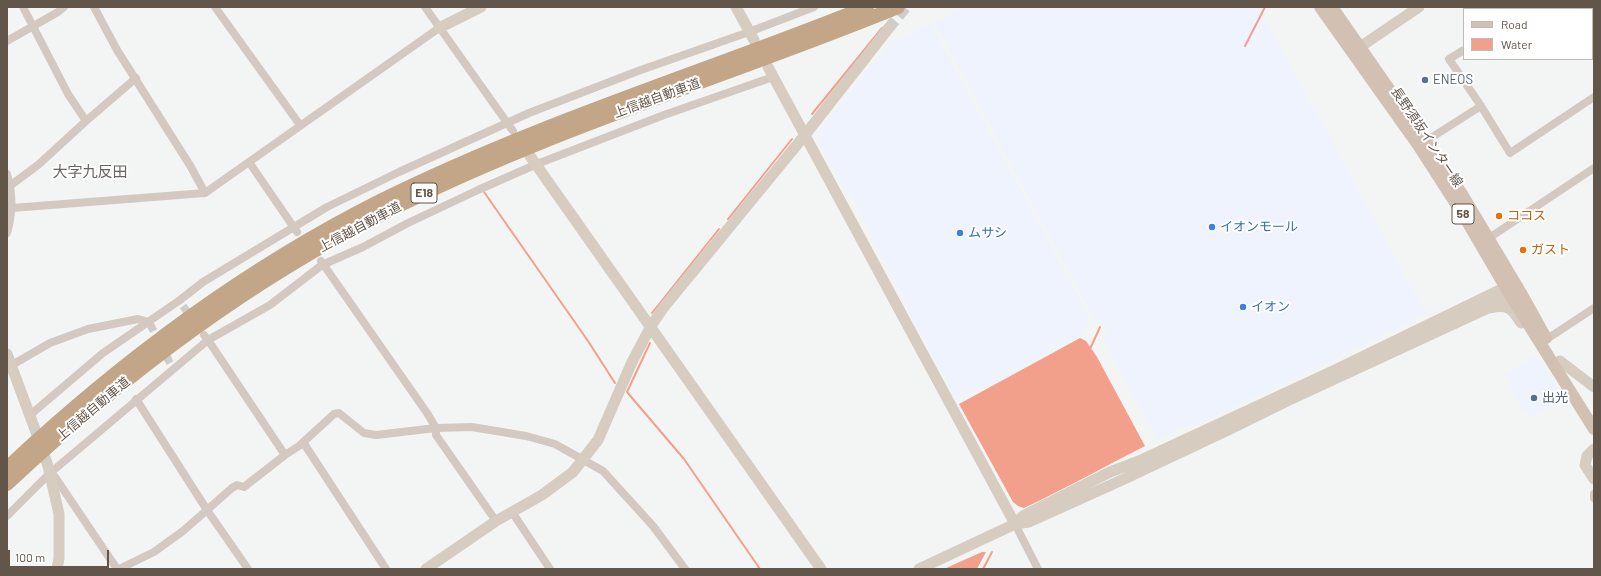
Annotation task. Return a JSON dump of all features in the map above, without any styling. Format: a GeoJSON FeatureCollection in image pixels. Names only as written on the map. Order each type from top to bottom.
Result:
{"type":"FeatureCollection","features":[{"type":"Feature","properties":{"kind":"highway","name":"上信越自動車道"},"geometry":{"type":"LineString","coordinates":[[7,468],[77,404],[176,327],[253,274],[346,219],[413,185],[521,138],[867,7]]}},
{"type":"Feature","properties":{"kind":"highway","name":"上信越自動車道"},"geometry":{"type":"LineString","coordinates":[[7,484],[85,413],[200,324],[291,264],[353,229],[422,194],[536,144],[795,48],[898,7]]}},
{"type":"Feature","properties":{"kind":"main road","name":"長野須坂インター線"},"geometry":{"type":"LineString","coordinates":[[1320,7],[1418,145],[1559,366],[1594,429]]}},
{"type":"Feature","properties":{"kind":"main road","name":"長野須坂インター線"},"geometry":{"type":"LineString","coordinates":[[1332,7],[1462,194],[1488,238],[1511,290],[1547,339],[1559,366],[1594,415]]}},
{"type":"Feature","properties":{"kind":"street"},"geometry":{"type":"LineString","coordinates":[[23,7],[68,94],[86,121]]}},
{"type":"Feature","properties":{"kind":"street"},"geometry":{"type":"LineString","coordinates":[[7,41],[58,12],[64,7]]}},
{"type":"Feature","properties":{"kind":"street"},"geometry":{"type":"LineString","coordinates":[[94,7],[117,50],[191,166],[205,193]]}},
{"type":"Feature","properties":{"kind":"street"},"geometry":{"type":"LineString","coordinates":[[215,7],[300,126]]}},
{"type":"Feature","properties":{"kind":"street"},"geometry":{"type":"LineString","coordinates":[[424,7],[513,130]]}},
{"type":"Feature","properties":{"kind":"street"},"geometry":{"type":"LineString","coordinates":[[12,208],[205,193],[439,28],[481,7]]}},
{"type":"Feature","properties":{"kind":"street"},"geometry":{"type":"LineString","coordinates":[[736,7],[752,36]]}},
{"type":"Feature","properties":{"kind":"street"},"geometry":{"type":"LineString","coordinates":[[7,354],[31,420],[104,353],[181,303],[203,282],[295,229],[327,208],[397,173],[529,113],[638,71],[752,36],[814,7]]}},
{"type":"Feature","properties":{"kind":"street"},"geometry":{"type":"LineString","coordinates":[[1360,47],[1419,7]]}},
{"type":"Feature","properties":{"kind":"street"},"geometry":{"type":"LineString","coordinates":[[426,569],[496,521],[542,495],[572,472],[583,460],[598,440],[629,369],[651,326],[669,301],[888,29]]}},
{"type":"Feature","properties":{"kind":"street"},"geometry":{"type":"LineString","coordinates":[[1463,51],[1449,59],[1481,106],[1510,153],[1594,97]]}},
{"type":"Feature","properties":{"kind":"street"},"geometry":{"type":"LineString","coordinates":[[7,516],[48,470],[136,399],[206,338],[270,305],[321,263],[363,247],[408,223],[478,190],[534,160],[664,115],[770,72],[1038,569]]}},
{"type":"Feature","properties":{"kind":"street"},"geometry":{"type":"LineString","coordinates":[[9,186],[38,165],[136,78]]}},
{"type":"Feature","properties":{"kind":"street"},"geometry":{"type":"LineString","coordinates":[[1426,141],[1481,106]]}},
{"type":"Feature","properties":{"kind":"street"},"geometry":{"type":"LineString","coordinates":[[534,160],[821,569]]}},
{"type":"Feature","properties":{"kind":"street"},"geometry":{"type":"LineString","coordinates":[[248,162],[295,229]]}},
{"type":"Feature","properties":{"kind":"street"},"geometry":{"type":"LineString","coordinates":[[1488,238],[1594,168]]}},
{"type":"Feature","properties":{"kind":"street"},"geometry":{"type":"LineString","coordinates":[[7,174],[12,208],[7,233]]}},
{"type":"Feature","properties":{"kind":"street"},"geometry":{"type":"LineString","coordinates":[[321,263],[405,380],[436,428],[436,435],[496,521]]}},
{"type":"Feature","properties":{"kind":"street"},"geometry":{"type":"LineString","coordinates":[[919,569],[1015,524],[1029,522],[1122,480],[1486,309],[1511,290]]}},
{"type":"Feature","properties":{"kind":"street"},"geometry":{"type":"LineString","coordinates":[[1015,524],[1023,516],[1110,472],[1132,464],[1511,290]]}},
{"type":"Feature","properties":{"kind":"street"},"geometry":{"type":"LineString","coordinates":[[1486,309],[1505,306],[1512,310],[1538,349],[1559,366],[1594,386]]}},
{"type":"Feature","properties":{"kind":"street"},"geometry":{"type":"LineString","coordinates":[[1547,339],[1594,308]]}},
{"type":"Feature","properties":{"kind":"street"},"geometry":{"type":"LineString","coordinates":[[12,366],[50,343],[88,329],[138,319],[149,323]]}},
{"type":"Feature","properties":{"kind":"street"},"geometry":{"type":"LineString","coordinates":[[206,338],[285,455]]}},
{"type":"Feature","properties":{"kind":"street"},"geometry":{"type":"LineString","coordinates":[[136,399],[207,510],[248,569]]}},
{"type":"Feature","properties":{"kind":"street"},"geometry":{"type":"LineString","coordinates":[[48,470],[55,477],[118,569],[154,552],[183,531],[232,488],[237,485],[244,487],[303,442],[334,414],[339,413],[368,435],[436,428],[472,427],[526,436],[555,444],[603,471],[653,526],[685,569]]}},
{"type":"Feature","properties":{"kind":"street"},"geometry":{"type":"LineString","coordinates":[[303,442],[386,569]]}},
{"type":"Feature","properties":{"kind":"street"},"geometry":{"type":"LineString","coordinates":[[1594,449],[1587,456],[1585,465],[1594,479]]}},
{"type":"Feature","properties":{"kind":"street"},"geometry":{"type":"LineString","coordinates":[[48,470],[59,514],[58,569]]}},
{"type":"Feature","properties":{"kind":"street"},"geometry":{"type":"LineString","coordinates":[[512,512],[550,569]]}},
{"type":"Feature","properties":{"kind":"shaded area","name":"イオンモール"},"geometry":{"type":"Polygon","coordinates":[[[965,7],[1253,7],[1268,24],[1426,314],[1232,408],[1195,425],[1182,427],[1158,440],[1104,342],[1107,333],[1099,318],[1095,321],[935,22],[965,7]]]}},
{"type":"Feature","properties":{"kind":"shaded area"},"geometry":{"type":"Polygon","coordinates":[[[930,23],[1091,320],[1083,334],[957,400],[908,310],[904,297],[852,198],[836,174],[818,140],[818,131],[893,38],[897,41],[930,23]]]}},
{"type":"Feature","properties":{"kind":"shaded area"},"geometry":{"type":"Polygon","coordinates":[[[1537,355],[1564,400],[1531,418],[1528,412],[1525,414],[1510,389],[1513,387],[1505,374],[1537,355]]]}},
{"type":"Feature","properties":{"kind":"water"},"geometry":{"type":"Polygon","coordinates":[[[1080,338],[1086,341],[1097,357],[1145,446],[1024,508],[1018,506],[1013,502],[959,404],[1080,338]]]}},
{"type":"Feature","properties":{"kind":"water"},"geometry":{"type":"Polygon","coordinates":[[[982,552],[986,552],[977,569],[944,569],[982,552]]]}},
{"type":"Feature","properties":{"kind":"waterway"},"geometry":{"type":"LineString","coordinates":[[1245,46],[1265,7]]}},
{"type":"Feature","properties":{"kind":"waterway"},"geometry":{"type":"LineString","coordinates":[[812,114],[882,28]]}},
{"type":"Feature","properties":{"kind":"waterway"},"geometry":{"type":"LineString","coordinates":[[728,219],[792,139]]}},
{"type":"Feature","properties":{"kind":"waterway"},"geometry":{"type":"LineString","coordinates":[[484,192],[588,341],[615,383]]}},
{"type":"Feature","properties":{"kind":"waterway"},"geometry":{"type":"LineString","coordinates":[[652,313],[719,229]]}},
{"type":"Feature","properties":{"kind":"waterway"},"geometry":{"type":"LineString","coordinates":[[1090,349],[1100,327]]}},
{"type":"Feature","properties":{"kind":"waterway"},"geometry":{"type":"LineString","coordinates":[[650,343],[627,392],[684,459],[760,569]]}},
{"type":"Feature","properties":{"kind":"waterway"},"geometry":{"type":"LineString","coordinates":[[983,569],[992,552]]}},
{"type":"Feature","properties":{"kind":"tunnel"},"geometry":{"type":"LineString","coordinates":[[888,29],[906,7]]}},
{"type":"Feature","properties":{"kind":"tunnel"},"geometry":{"type":"LineString","coordinates":[[183,306],[193,320]]}},
{"type":"Feature","properties":{"kind":"tunnel"},"geometry":{"type":"LineString","coordinates":[[150,324],[171,365]]}},
{"type":"Feature","properties":{"kind":"tunnel"},"geometry":{"type":"LineString","coordinates":[[33,424],[48,466]]}},
{"type":"Feature","properties":{"kind":"place","name":"ENEOS"},"geometry":{"type":"Point","coordinates":[1425,80]}},
{"type":"Feature","properties":{"kind":"place","name":"ココス"},"geometry":{"type":"Point","coordinates":[1499,216]}},
{"type":"Feature","properties":{"kind":"place","name":"イオンモール"},"geometry":{"type":"Point","coordinates":[1212,227]}},
{"type":"Feature","properties":{"kind":"place","name":"ムサシ"},"geometry":{"type":"Point","coordinates":[960,233]}},
{"type":"Feature","properties":{"kind":"place","name":"ガスト"},"geometry":{"type":"Point","coordinates":[1523,250]}},
{"type":"Feature","properties":{"kind":"place","name":"イオン"},"geometry":{"type":"Point","coordinates":[1243,307]}},
{"type":"Feature","properties":{"kind":"place","name":"出光"},"geometry":{"type":"Point","coordinates":[1534,398]}},
{"type":"Feature","properties":{"kind":"district","name":"大字九反田"},"geometry":{"type":"Point","coordinates":[90,172]}}]}
